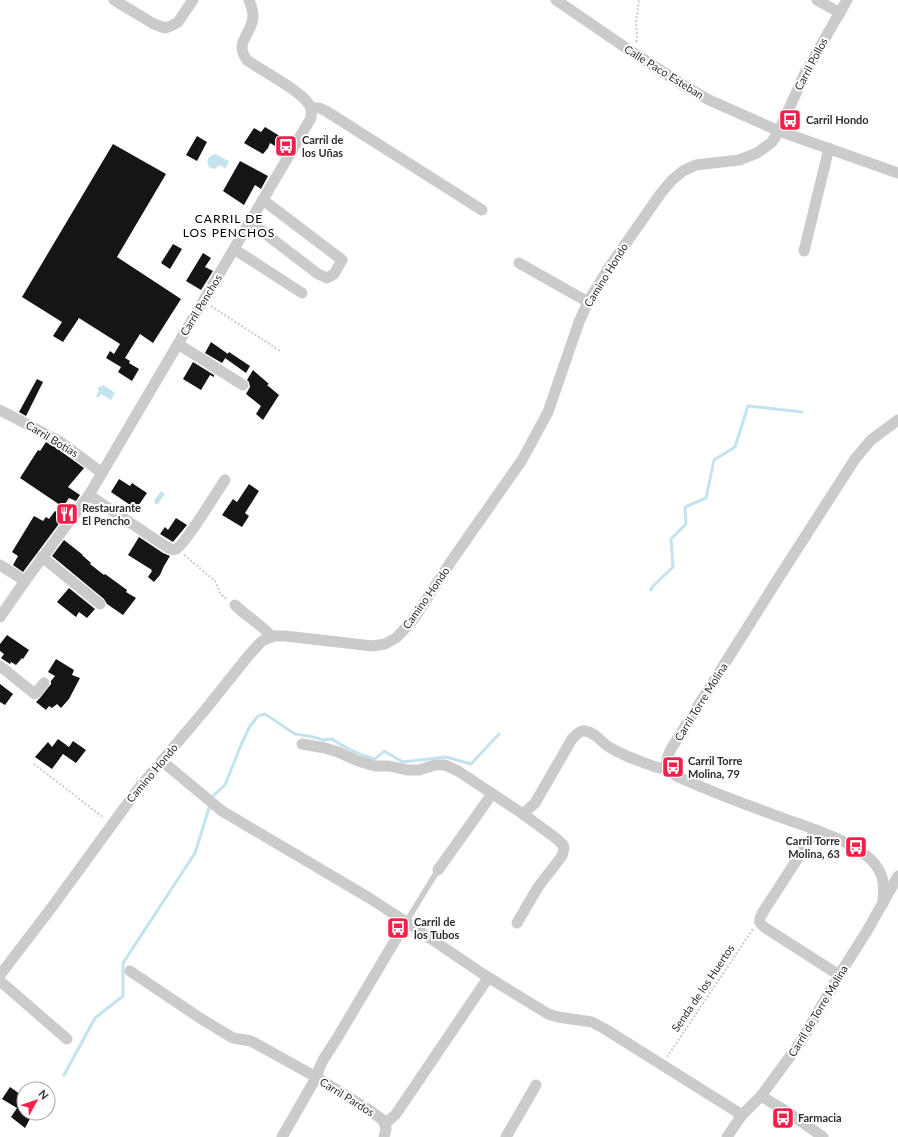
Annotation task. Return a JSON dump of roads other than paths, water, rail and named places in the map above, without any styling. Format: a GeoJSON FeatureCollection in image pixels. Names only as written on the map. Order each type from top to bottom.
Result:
{"type":"FeatureCollection","features":[{"type":"Feature","properties":{"kind":"street"},"geometry":{"type":"LineString","coordinates":[[114,0],[154,24],[165,28],[178,22],[193,0]]}},
{"type":"Feature","properties":{"kind":"street"},"geometry":{"type":"LineString","coordinates":[[249,0],[254,16],[251,27],[241,48],[242,54],[247,60],[296,91],[305,100],[310,108],[319,108],[326,112],[482,210]]}},
{"type":"Feature","properties":{"kind":"street","name":"Calle Paco Esteban"},"geometry":{"type":"LineString","coordinates":[[556,0],[632,52],[702,96],[779,131],[898,174]]}},
{"type":"Feature","properties":{"kind":"street"},"geometry":{"type":"LineString","coordinates":[[817,0],[840,13]]}},
{"type":"Feature","properties":{"kind":"street","name":"Carril Pollos"},"geometry":{"type":"LineString","coordinates":[[779,131],[805,73],[847,0]]}},
{"type":"Feature","properties":{"kind":"street","name":"Carril Penchos"},"geometry":{"type":"LineString","coordinates":[[0,617],[89,494],[102,473],[311,118],[310,108]]}},
{"type":"Feature","properties":{"kind":"street","name":"Camino Hondo"},"geometry":{"type":"LineString","coordinates":[[0,974],[52,907],[138,789],[205,710],[255,647],[261,642],[272,637],[285,636],[373,646],[385,644],[396,638],[403,631],[413,620],[531,444],[548,412],[579,322],[588,302],[608,270],[672,180],[683,171],[696,165],[738,160],[758,153],[772,142],[779,131]]}},
{"type":"Feature","properties":{"kind":"street"},"geometry":{"type":"LineString","coordinates":[[804,251],[829,148]]}},
{"type":"Feature","properties":{"kind":"street"},"geometry":{"type":"LineString","coordinates":[[250,222],[318,274],[327,278],[334,274],[342,260],[263,200]]}},
{"type":"Feature","properties":{"kind":"street"},"geometry":{"type":"LineString","coordinates":[[234,249],[302,293]]}},
{"type":"Feature","properties":{"kind":"street"},"geometry":{"type":"LineString","coordinates":[[519,263],[588,302]]}},
{"type":"Feature","properties":{"kind":"street"},"geometry":{"type":"LineString","coordinates":[[178,344],[243,385]]}},
{"type":"Feature","properties":{"kind":"street","name":"Carril Botías"},"geometry":{"type":"LineString","coordinates":[[0,410],[59,441],[102,473]]}},
{"type":"Feature","properties":{"kind":"street","name":"Carril Torre Molina"},"geometry":{"type":"LineString","coordinates":[[667,766],[666,760],[671,749],[855,459],[871,440],[898,420]]}},
{"type":"Feature","properties":{"kind":"street"},"geometry":{"type":"LineString","coordinates":[[89,494],[172,550],[177,549],[194,527],[225,480]]}},
{"type":"Feature","properties":{"kind":"street"},"geometry":{"type":"LineString","coordinates":[[42,558],[100,604]]}},
{"type":"Feature","properties":{"kind":"street"},"geometry":{"type":"LineString","coordinates":[[0,565],[25,581]]}},
{"type":"Feature","properties":{"kind":"street"},"geometry":{"type":"LineString","coordinates":[[235,605],[263,627],[272,637]]}},
{"type":"Feature","properties":{"kind":"street"},"geometry":{"type":"LineString","coordinates":[[0,666],[35,694],[44,683]]}},
{"type":"Feature","properties":{"kind":"street"},"geometry":{"type":"LineString","coordinates":[[523,814],[535,803],[572,739],[580,732],[584,731],[589,732],[606,745],[623,755],[656,767],[660,768],[667,766],[670,771],[678,777],[768,813],[816,830],[856,848],[869,858],[887,883],[889,884],[897,879]]}},
{"type":"Feature","properties":{"kind":"street"},"geometry":{"type":"LineString","coordinates":[[302,744],[326,748],[375,766],[389,766],[407,770],[419,770],[435,765],[445,765],[458,771],[556,838],[563,845],[564,852],[538,887],[517,923]]}},
{"type":"Feature","properties":{"kind":"street"},"geometry":{"type":"LineString","coordinates":[[162,761],[222,811],[406,922],[488,978],[548,1014],[592,1022],[605,1029],[742,1115]]}},
{"type":"Feature","properties":{"kind":"street"},"geometry":{"type":"LineString","coordinates":[[438,870],[492,794]]}},
{"type":"Feature","properties":{"kind":"street"},"geometry":{"type":"LineString","coordinates":[[816,830],[759,919],[762,926],[839,975]]}},
{"type":"Feature","properties":{"kind":"street"},"geometry":{"type":"LineString","coordinates":[[881,875],[884,882],[883,902]]}},
{"type":"Feature","properties":{"kind":"street","name":"Carril de Torre Molina"},"geometry":{"type":"LineString","coordinates":[[727,1137],[742,1115],[761,1096],[800,1043],[897,879]]}},
{"type":"Feature","properties":{"kind":"street"},"geometry":{"type":"LineString","coordinates":[[282,1137],[313,1083],[322,1060],[336,1040],[406,922]]}},
{"type":"Feature","properties":{"kind":"street","name":"Carril Pardos"},"geometry":{"type":"LineString","coordinates":[[130,971],[200,1018],[233,1038],[251,1041],[316,1077],[369,1110],[383,1120],[386,1129],[384,1137]]}},
{"type":"Feature","properties":{"kind":"street"},"geometry":{"type":"LineString","coordinates":[[0,974],[2,984],[67,1039]]}},
{"type":"Feature","properties":{"kind":"street"},"geometry":{"type":"LineString","coordinates":[[385,1124],[396,1114],[488,978]]}},
{"type":"Feature","properties":{"kind":"street"},"geometry":{"type":"LineString","coordinates":[[506,1137],[536,1085]]}},
{"type":"Feature","properties":{"kind":"street"},"geometry":{"type":"LineString","coordinates":[[761,1096],[789,1113],[823,1137]]}},
{"type":"Feature","properties":{"kind":"lane"},"geometry":{"type":"LineString","coordinates":[[406,922],[438,870]]}},
{"type":"Feature","properties":{"kind":"water"},"geometry":{"type":"Polygon","coordinates":[[[215,154],[229,161],[226,168],[219,165],[214,169],[209,167],[207,161],[210,156],[215,154]]]}},
{"type":"Feature","properties":{"kind":"water"},"geometry":{"type":"Polygon","coordinates":[[[103,385],[115,393],[111,400],[101,394],[98,398],[96,396],[99,391],[99,386],[101,387],[103,385]]]}},
{"type":"Feature","properties":{"kind":"water"},"geometry":{"type":"Polygon","coordinates":[[[161,491],[165,494],[158,504],[155,504],[154,501],[161,491]]]}},
{"type":"Feature","properties":{"kind":"waterway"},"geometry":{"type":"LineString","coordinates":[[651,590],[652,587],[673,567],[671,539],[686,524],[685,507],[706,498],[714,460],[735,447],[748,406],[802,412]]}},
{"type":"Feature","properties":{"kind":"waterway"},"geometry":{"type":"LineString","coordinates":[[213,796],[225,785],[250,726],[258,716],[265,714],[295,734],[324,740],[332,739],[352,751],[375,759],[384,751],[403,762],[446,757],[471,764],[499,734]]}},
{"type":"Feature","properties":{"kind":"waterway"},"geometry":{"type":"LineString","coordinates":[[64,1075],[95,1018],[123,996],[123,963],[195,853],[209,808]]}},
{"type":"Feature","properties":{"kind":"place","name":"Carril Hondo"},"geometry":{"type":"Point","coordinates":[790,120]}},
{"type":"Feature","properties":{"kind":"place","name":"Carril de los Uñas"},"geometry":{"type":"Point","coordinates":[286,146]}},
{"type":"Feature","properties":{"kind":"place","name":"Restaurante El Pencho"},"geometry":{"type":"Point","coordinates":[67,514]}},
{"type":"Feature","properties":{"kind":"place","name":"Carril Torre Molina, 79"},"geometry":{"type":"Point","coordinates":[673,767]}},
{"type":"Feature","properties":{"kind":"place","name":"Carril Torre Molina, 63"},"geometry":{"type":"Point","coordinates":[856,847]}},
{"type":"Feature","properties":{"kind":"place","name":"Carril de los Tubos"},"geometry":{"type":"Point","coordinates":[398,928]}},
{"type":"Feature","properties":{"kind":"place","name":"Farmacia"},"geometry":{"type":"Point","coordinates":[783,1118]}},
{"type":"Feature","properties":{"kind":"district","name":"CARRIL DE LOS PENCHOS"},"geometry":{"type":"Point","coordinates":[229,226]}}]}
